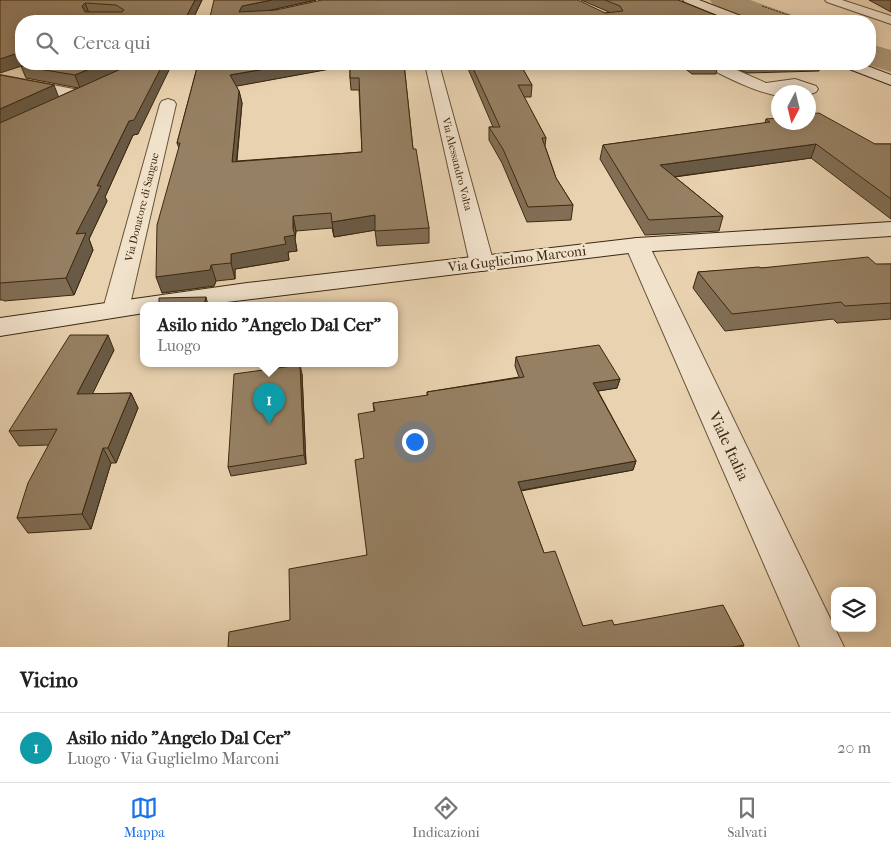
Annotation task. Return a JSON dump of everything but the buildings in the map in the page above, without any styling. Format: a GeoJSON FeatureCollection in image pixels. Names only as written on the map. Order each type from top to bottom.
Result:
{"type":"FeatureCollection","features":[{"type":"Feature","properties":{"kind":"street"},"geometry":{"type":"LineString","coordinates":[[689,0],[727,15]]}},
{"type":"Feature","properties":{"kind":"street"},"geometry":{"type":"LineString","coordinates":[[831,0],[891,20]]}},
{"type":"Feature","properties":{"kind":"street"},"geometry":{"type":"LineString","coordinates":[[1,80],[29,70]]}},
{"type":"Feature","properties":{"kind":"street","name":"Via Alessandro Volta"},"geometry":{"type":"LineString","coordinates":[[434,70],[482,264]]}},
{"type":"Feature","properties":{"kind":"street"},"geometry":{"type":"LineString","coordinates":[[725,70],[763,88]]}},
{"type":"Feature","properties":{"kind":"street"},"geometry":{"type":"LineString","coordinates":[[865,70],[891,80]]}},
{"type":"Feature","properties":{"kind":"street"},"geometry":{"type":"LineString","coordinates":[[1,80],[79,95]]}},
{"type":"Feature","properties":{"kind":"street"},"geometry":{"type":"LineString","coordinates":[[52,108],[96,87]]}},
{"type":"Feature","properties":{"kind":"street","name":"Via Donatore di Sangue"},"geometry":{"type":"LineString","coordinates":[[116,309],[168,104]]}},
{"type":"Feature","properties":{"kind":"street","name":"Via Guglielmo Marconi"},"geometry":{"type":"LineString","coordinates":[[167,302],[637,245],[891,229]]}},
{"type":"Feature","properties":{"kind":"street","name":"Viale Italia"},"geometry":{"type":"LineString","coordinates":[[637,245],[822,647]]}},
{"type":"Feature","properties":{"kind":"street","name":"Via Guglielmo Marconi"},"geometry":{"type":"LineString","coordinates":[[0,328],[140,306]]}},
{"type":"Feature","properties":{"kind":"path"},"geometry":{"type":"LineString","coordinates":[[754,3],[789,15]]}},
{"type":"Feature","properties":{"kind":"waterway"},"geometry":{"type":"LineString","coordinates":[[724,0],[765,15]]}},
{"type":"Feature","properties":{"kind":"waterway"},"geometry":{"type":"LineString","coordinates":[[876,56],[891,62]]}},
{"type":"Feature","properties":{"kind":"place","name":"Asilo nido \"Angelo Dal Cer\""},"geometry":{"type":"Point","coordinates":[269,424]}}]}
